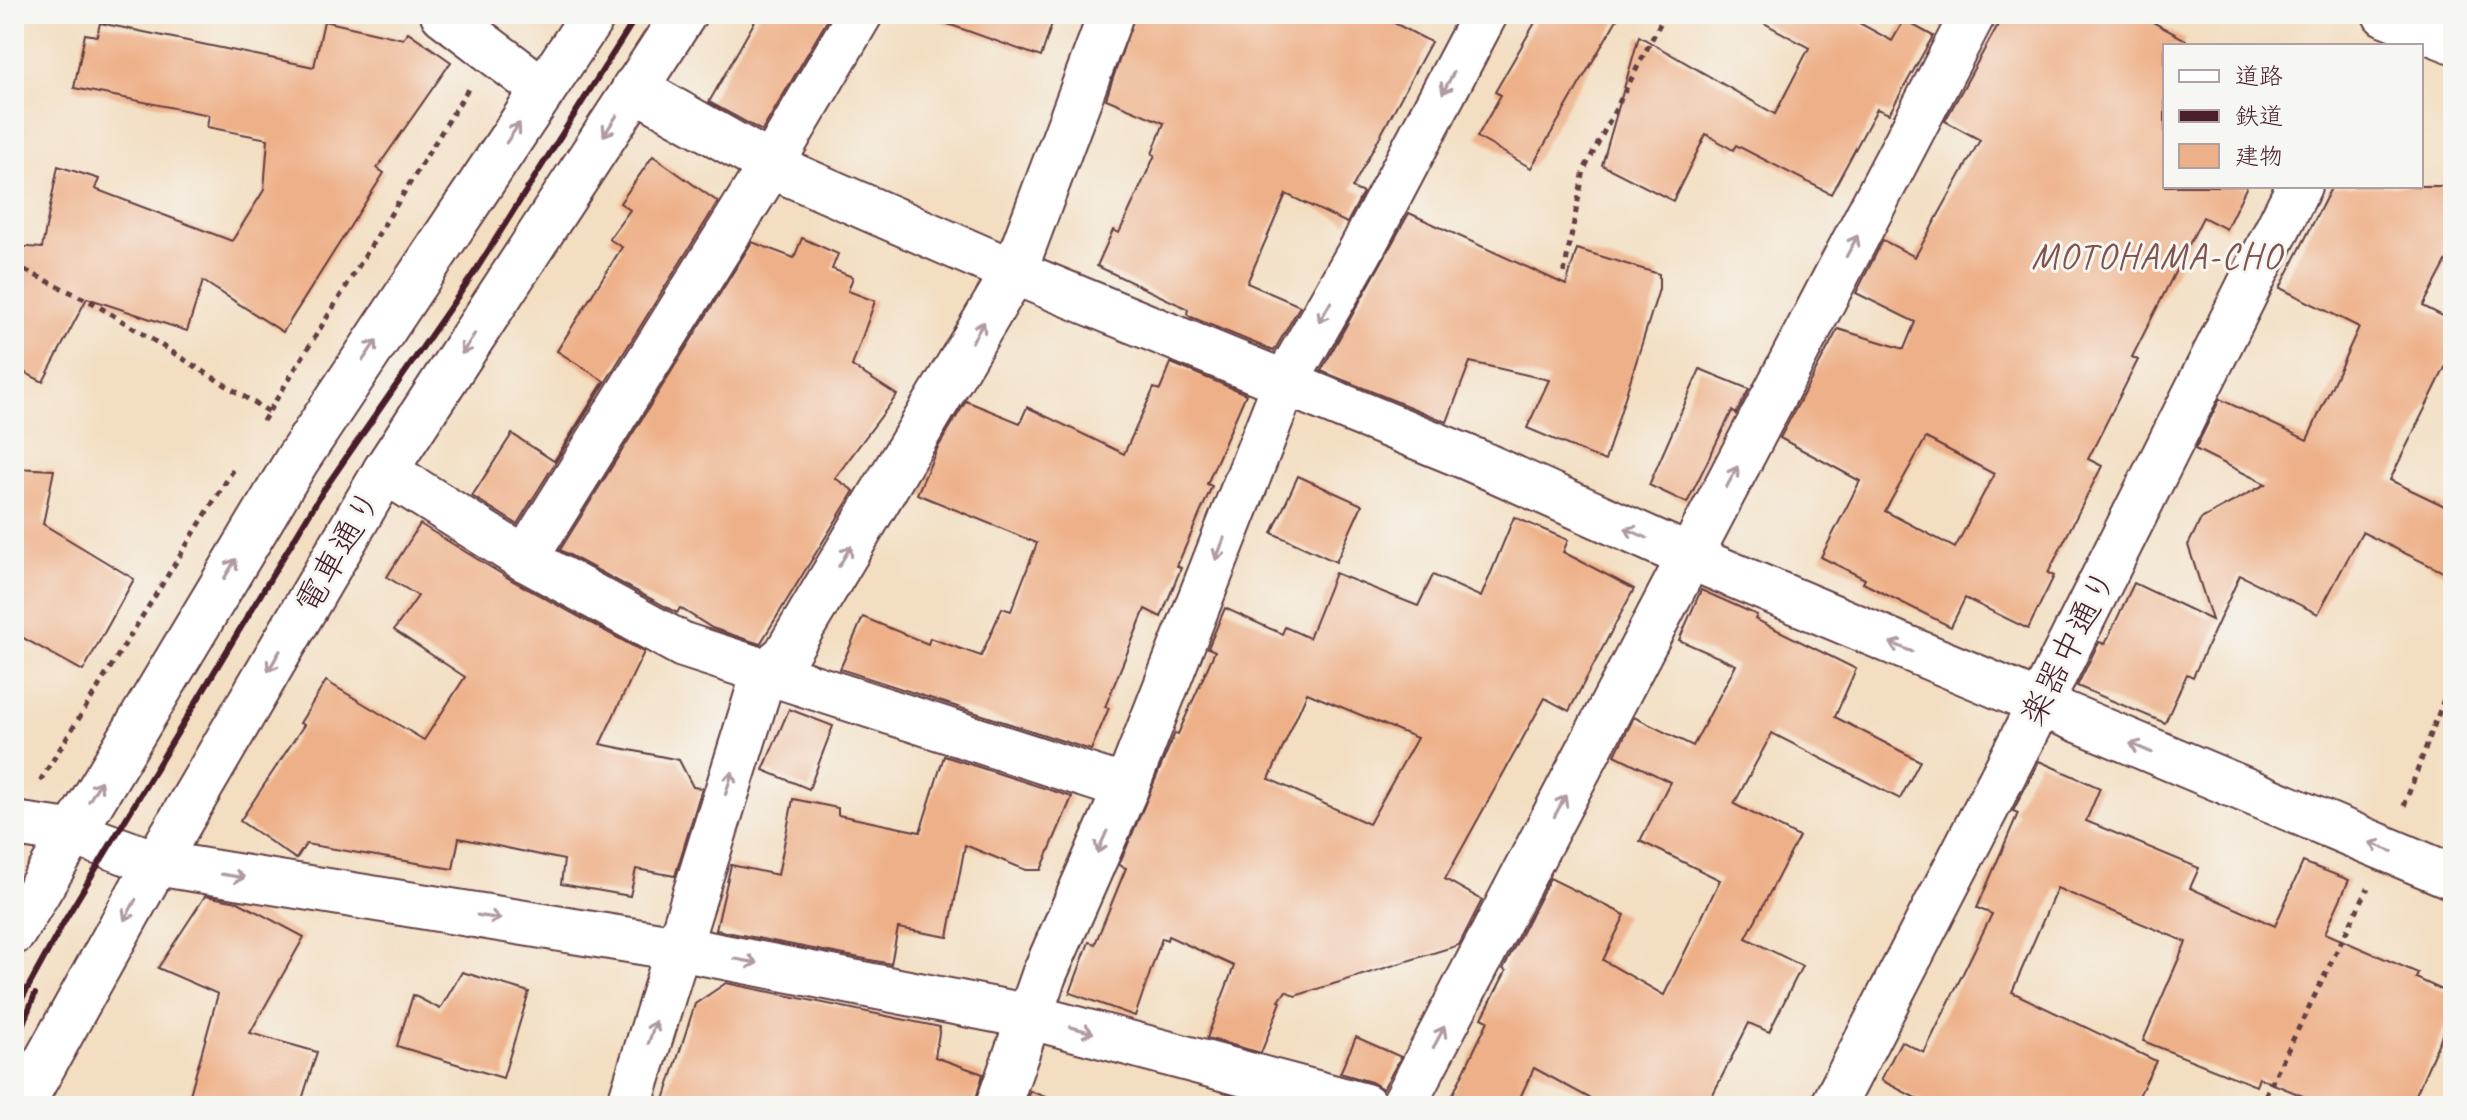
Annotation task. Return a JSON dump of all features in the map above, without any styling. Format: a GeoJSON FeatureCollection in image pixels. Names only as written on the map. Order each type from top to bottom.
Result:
{"type":"FeatureCollection","features":[{"type":"Feature","properties":{"kind":"street"},"geometry":{"type":"LineString","coordinates":[[443,14],[542,89]]}},
{"type":"Feature","properties":{"kind":"street"},"geometry":{"type":"LineString","coordinates":[[14,932],[70,832],[297,460],[594,14]]}},
{"type":"Feature","properties":{"kind":"street","name":"電車通り"},"geometry":{"type":"LineString","coordinates":[[21,1106],[156,863],[385,471],[684,14]]}},
{"type":"Feature","properties":{"kind":"street"},"geometry":{"type":"LineString","coordinates":[[525,559],[771,165],[860,14]]}},
{"type":"Feature","properties":{"kind":"street"},"geometry":{"type":"LineString","coordinates":[[629,1106],[764,673],[785,656],[1014,272],[1111,14]]}},
{"type":"Feature","properties":{"kind":"street"},"geometry":{"type":"LineString","coordinates":[[998,1106],[1044,975],[1126,788],[1285,383],[1361,250],[1485,14]]}},
{"type":"Feature","properties":{"kind":"street"},"geometry":{"type":"LineString","coordinates":[[1403,1106],[1973,14]]}},
{"type":"Feature","properties":{"kind":"street"},"geometry":{"type":"LineString","coordinates":[[2369,44],[2385,14],[2453,41]]}},
{"type":"Feature","properties":{"kind":"street"},"geometry":{"type":"LineString","coordinates":[[634,88],[771,165],[1014,272],[1471,459],[1690,557],[2039,706],[2453,877]]}},
{"type":"Feature","properties":{"kind":"street","name":"楽器中通り"},"geometry":{"type":"LineString","coordinates":[[1833,1106],[2039,706],[2298,188]]}},
{"type":"Feature","properties":{"kind":"street"},"geometry":{"type":"LineString","coordinates":[[385,471],[525,559],[683,645],[1126,788]]}},
{"type":"Feature","properties":{"kind":"street"},"geometry":{"type":"LineString","coordinates":[[14,824],[70,832],[156,863],[678,948],[1031,1017],[1365,1106]]}},
{"type":"Feature","properties":{"kind":"path"},"geometry":{"type":"LineString","coordinates":[[1564,273],[1584,170],[1665,14]]}},
{"type":"Feature","properties":{"kind":"path"},"geometry":{"type":"LineString","coordinates":[[14,265],[93,303],[269,412]]}},
{"type":"Feature","properties":{"kind":"building"},"geometry":{"type":"Polygon","coordinates":[[[759,14],[831,14],[762,131],[709,102],[759,14]]]}},
{"type":"Feature","properties":{"kind":"building"},"geometry":{"type":"Polygon","coordinates":[[[935,14],[1055,14],[1041,57],[934,19],[935,14]]]}},
{"type":"Feature","properties":{"kind":"building"},"geometry":{"type":"Polygon","coordinates":[[[1135,14],[1377,14],[1431,42],[1352,188],[1363,193],[1347,223],[1286,194],[1247,283],[1300,306],[1274,351],[1191,317],[1187,314],[1188,309],[1097,266],[1113,230],[1119,233],[1155,155],[1152,154],[1164,123],[1106,99],[1135,14]]]}},
{"type":"Feature","properties":{"kind":"building"},"geometry":{"type":"Polygon","coordinates":[[[1540,14],[1620,14],[1531,168],[1477,137],[1501,95],[1495,92],[1540,14]]]}},
{"type":"Feature","properties":{"kind":"building"},"geometry":{"type":"Polygon","coordinates":[[[1748,14],[1843,14],[1892,41],[1904,20],[1933,36],[1889,114],[1877,109],[1831,194],[1736,145],[1733,150],[1706,134],[1673,201],[1602,165],[1639,36],[1775,114],[1809,48],[1748,14]]]}},
{"type":"Feature","properties":{"kind":"building"},"geometry":{"type":"Polygon","coordinates":[[[2004,14],[2138,14],[2186,40],[2183,44],[2163,44],[2163,188],[2246,188],[2226,229],[2203,217],[2132,357],[2138,360],[2088,459],[2102,466],[2048,573],[2054,576],[2028,629],[1965,598],[1951,627],[1863,583],[1865,579],[1821,557],[1860,481],[1780,438],[1838,329],[1904,349],[1915,322],[1856,293],[1883,240],[1915,257],[1980,140],[1945,121],[2004,14]],[[1926,438],[1885,511],[1955,548],[1994,474],[1926,438]]]}},
{"type":"Feature","properties":{"kind":"building"},"geometry":{"type":"Polygon","coordinates":[[[324,21],[403,39],[408,32],[451,62],[377,168],[384,173],[283,332],[203,281],[187,331],[87,298],[43,382],[14,367],[14,246],[42,248],[58,166],[99,179],[95,189],[232,241],[264,190],[268,139],[207,127],[209,115],[74,88],[85,34],[97,36],[100,23],[314,67],[324,21]]]}},
{"type":"Feature","properties":{"kind":"building"},"geometry":{"type":"Polygon","coordinates":[[[653,156],[718,202],[517,524],[472,496],[512,434],[554,461],[604,381],[557,351],[622,247],[609,239],[630,210],[620,203],[653,156]]]}},
{"type":"Feature","properties":{"kind":"building"},"geometry":{"type":"Polygon","coordinates":[[[2453,186],[2453,249],[2423,306],[2453,321],[2453,351],[2390,480],[2453,510],[2453,577],[2362,532],[2318,614],[2240,575],[2193,677],[2187,674],[2165,723],[2077,686],[2099,642],[2105,644],[2134,583],[2212,620],[2188,545],[2201,519],[2266,484],[2195,449],[2220,399],[2307,440],[2359,327],[2280,288],[2331,188],[2453,186]]]}},
{"type":"Feature","properties":{"kind":"building"},"geometry":{"type":"Polygon","coordinates":[[[1409,213],[1566,285],[1577,249],[1659,274],[1659,289],[1605,461],[1527,428],[1549,380],[1470,362],[1447,422],[1321,371],[1409,213]]]}},
{"type":"Feature","properties":{"kind":"building"},"geometry":{"type":"Polygon","coordinates":[[[802,238],[838,254],[832,269],[853,277],[848,291],[875,301],[852,366],[897,395],[835,478],[854,491],[760,644],[712,628],[680,608],[677,613],[560,550],[752,242],[794,258],[802,238]]]}},
{"type":"Feature","properties":{"kind":"building"},"geometry":{"type":"Polygon","coordinates":[[[1171,363],[1246,394],[1207,484],[1212,486],[1177,566],[1181,568],[1161,617],[1145,609],[1091,750],[840,669],[863,617],[928,644],[930,638],[981,656],[1002,608],[1011,611],[1037,543],[917,494],[937,449],[966,401],[1020,423],[1027,407],[1124,454],[1154,388],[1160,390],[1171,363]]]}},
{"type":"Feature","properties":{"kind":"building"},"geometry":{"type":"Polygon","coordinates":[[[1700,369],[1749,389],[1736,414],[1732,411],[1687,503],[1649,485],[1700,369]]]}},
{"type":"Feature","properties":{"kind":"building"},"geometry":{"type":"Polygon","coordinates":[[[14,468],[54,470],[43,524],[134,579],[83,671],[14,633],[14,468]]]}},
{"type":"Feature","properties":{"kind":"building"},"geometry":{"type":"Polygon","coordinates":[[[1298,476],[1362,505],[1336,562],[1272,533],[1298,476]]]}},
{"type":"Feature","properties":{"kind":"building"},"geometry":{"type":"Polygon","coordinates":[[[1514,517],[1568,540],[1563,552],[1634,589],[1569,711],[1545,698],[1445,879],[1482,900],[1459,945],[1295,996],[1286,991],[1279,1001],[1261,1053],[1207,1038],[1234,966],[1168,936],[1167,940],[1162,938],[1135,1016],[1070,993],[1089,942],[1095,944],[1126,868],[1119,865],[1175,733],[1178,734],[1215,651],[1208,648],[1225,608],[1282,634],[1285,627],[1309,638],[1335,573],[1418,606],[1433,575],[1481,597],[1514,517]],[[1307,693],[1269,779],[1369,824],[1417,738],[1307,693]]]}},
{"type":"Feature","properties":{"kind":"building"},"geometry":{"type":"Polygon","coordinates":[[[420,524],[513,581],[644,652],[600,744],[679,760],[693,787],[702,788],[675,876],[636,869],[630,896],[561,884],[564,860],[459,838],[453,869],[306,844],[296,859],[240,821],[304,725],[300,723],[326,681],[424,740],[465,677],[394,630],[418,596],[387,577],[420,524]]]}},
{"type":"Feature","properties":{"kind":"building"},"geometry":{"type":"Polygon","coordinates":[[[1701,590],[1757,615],[1755,619],[1856,669],[1835,717],[1920,761],[1900,799],[1772,733],[1734,804],[1799,837],[1746,938],[1802,966],[1769,1032],[1749,1023],[1707,1106],[1604,1106],[1534,1068],[1516,1106],[1472,1106],[1452,1096],[1488,1021],[1482,1018],[1506,971],[1503,969],[1550,878],[1625,915],[1603,960],[1664,995],[1720,880],[1640,841],[1670,782],[1615,755],[1634,717],[1693,746],[1736,665],[1679,640],[1701,590]]]}},
{"type":"Feature","properties":{"kind":"building"},"geometry":{"type":"Polygon","coordinates":[[[789,709],[833,726],[809,789],[763,770],[789,709]]]}},
{"type":"Feature","properties":{"kind":"building"},"geometry":{"type":"Polygon","coordinates":[[[944,756],[1072,797],[1041,870],[1026,870],[965,845],[948,937],[898,928],[891,964],[716,930],[731,865],[778,875],[793,799],[838,808],[838,815],[920,832],[944,756]]]}},
{"type":"Feature","properties":{"kind":"building"},"geometry":{"type":"Polygon","coordinates":[[[2039,761],[2100,788],[2086,821],[2199,868],[2190,888],[2275,926],[2303,862],[2349,880],[2325,933],[2418,973],[2416,978],[2453,995],[2453,1010],[2411,1106],[2327,1106],[2259,1078],[2256,1086],[2143,1041],[2186,942],[2057,888],[2012,992],[2156,1061],[2134,1106],[1931,1106],[1881,1080],[1901,1041],[1924,1053],[1992,914],[1977,908],[2018,813],[2013,811],[2039,761]]]}},
{"type":"Feature","properties":{"kind":"building"},"geometry":{"type":"Polygon","coordinates":[[[205,896],[238,902],[304,937],[250,1033],[317,1052],[300,1106],[217,1106],[189,1098],[218,994],[158,968],[205,896]]]}},
{"type":"Feature","properties":{"kind":"building"},"geometry":{"type":"Polygon","coordinates":[[[462,972],[529,992],[503,1078],[397,1046],[413,995],[440,1009],[462,972]]]}},
{"type":"Feature","properties":{"kind":"building"},"geometry":{"type":"Polygon","coordinates":[[[726,983],[940,1027],[935,1057],[983,1074],[974,1106],[662,1106],[695,1004],[726,983]]]}},
{"type":"Feature","properties":{"kind":"building"},"geometry":{"type":"Polygon","coordinates":[[[1356,1037],[1401,1057],[1383,1089],[1340,1073],[1356,1037]]]}},
{"type":"Feature","properties":{"kind":"building"},"geometry":{"type":"Polygon","coordinates":[[[1030,1091],[1058,1102],[1057,1106],[1024,1106],[1030,1091]]]}},
{"type":"Feature","properties":{"kind":"railway"},"geometry":{"type":"LineString","coordinates":[[14,1013],[65,920],[323,491],[476,270],[638,14]]}},
{"type":"Feature","properties":{"kind":"railway"},"geometry":{"type":"LineString","coordinates":[[14,1046],[35,994]]}},
{"type":"Feature","properties":{"kind":"district","name":"MOTOHAMA-CHO"},"geometry":{"type":"Point","coordinates":[2157,256]}}]}
